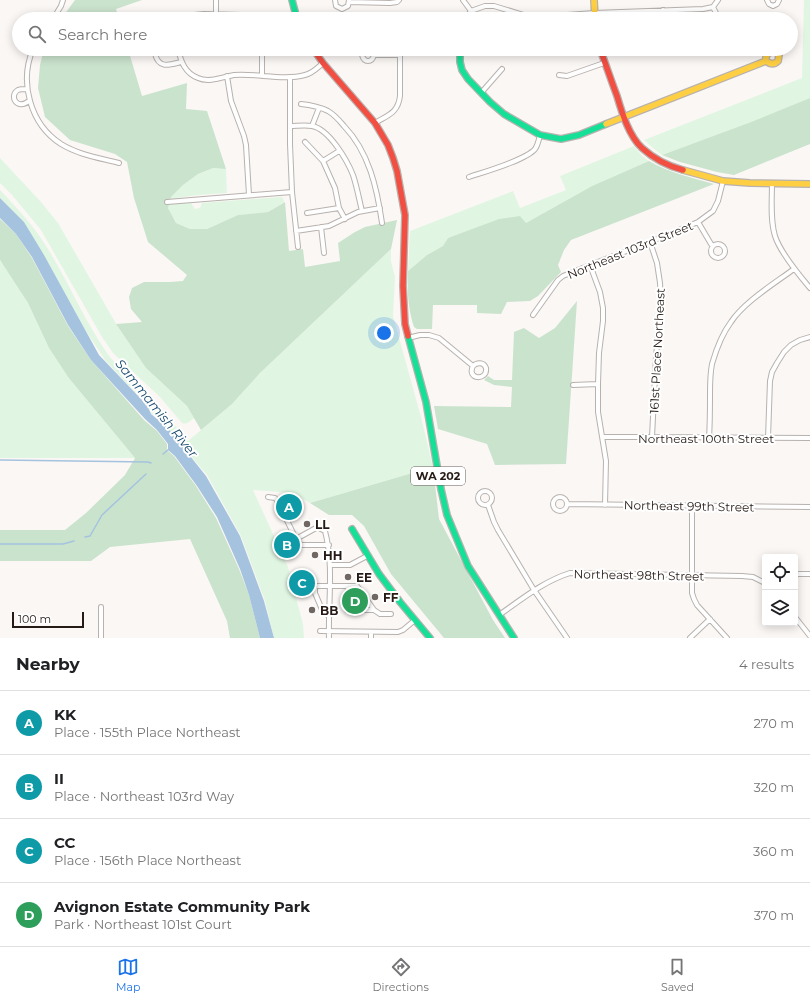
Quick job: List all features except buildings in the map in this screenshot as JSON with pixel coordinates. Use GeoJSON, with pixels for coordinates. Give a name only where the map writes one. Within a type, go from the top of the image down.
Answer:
{"type":"FeatureCollection","features":[{"type":"Feature","properties":{"kind":"street"},"geometry":{"type":"LineString","coordinates":[[57,12],[63,0]]}},
{"type":"Feature","properties":{"kind":"street"},"geometry":{"type":"LineString","coordinates":[[216,0],[216,12]]}},
{"type":"Feature","properties":{"kind":"street"},"geometry":{"type":"LineString","coordinates":[[292,0],[295,12]]}},
{"type":"Feature","properties":{"kind":"street"},"geometry":{"type":"LineString","coordinates":[[335,0],[336,6],[340,9],[346,8],[349,1],[390,3],[397,2],[399,0]]}},
{"type":"Feature","properties":{"kind":"street"},"geometry":{"type":"LineString","coordinates":[[463,0],[471,11],[485,6],[494,6],[514,12]]}},
{"type":"Feature","properties":{"kind":"street"},"geometry":{"type":"LineString","coordinates":[[594,0],[595,12]]}},
{"type":"Feature","properties":{"kind":"street"},"geometry":{"type":"LineString","coordinates":[[640,12],[703,9],[713,7],[718,0]]}},
{"type":"Feature","properties":{"kind":"street"},"geometry":{"type":"LineString","coordinates":[[767,0],[769,4],[773,6],[777,4],[779,0]]}},
{"type":"Feature","properties":{"kind":"street"},"geometry":{"type":"LineString","coordinates":[[713,7],[714,12]]}},
{"type":"Feature","properties":{"kind":"street"},"geometry":{"type":"LineString","coordinates":[[30,56],[28,89],[29,101],[37,118],[46,131],[62,144],[82,153],[119,163]]}},
{"type":"Feature","properties":{"kind":"street"},"geometry":{"type":"LineString","coordinates":[[155,56],[156,60],[162,64],[170,65],[182,62]]}},
{"type":"Feature","properties":{"kind":"street"},"geometry":{"type":"LineString","coordinates":[[180,56],[187,71],[192,76],[207,80],[240,75],[299,76],[311,73],[323,64]]}},
{"type":"Feature","properties":{"kind":"street"},"geometry":{"type":"LineString","coordinates":[[262,56],[262,76]]}},
{"type":"Feature","properties":{"kind":"street","name":"WA 202"},"geometry":{"type":"LineString","coordinates":[[317,56],[375,123],[388,145],[393,158],[405,209],[406,235],[403,299],[406,324],[408,338],[426,402],[440,489],[457,540],[468,566],[514,638]]}},
{"type":"Feature","properties":{"kind":"street"},"geometry":{"type":"LineString","coordinates":[[362,56],[363,59],[367,61],[373,59],[374,56]]}},
{"type":"Feature","properties":{"kind":"street"},"geometry":{"type":"LineString","coordinates":[[375,123],[393,112],[399,103],[400,56]]}},
{"type":"Feature","properties":{"kind":"street"},"geometry":{"type":"LineString","coordinates":[[460,56],[462,70],[468,79],[504,114],[540,135],[561,139],[580,135],[766,61]]}},
{"type":"Feature","properties":{"kind":"street"},"geometry":{"type":"LineString","coordinates":[[602,56],[624,118],[634,137],[641,147],[661,162],[676,168],[723,181],[810,184]]}},
{"type":"Feature","properties":{"kind":"street"},"geometry":{"type":"LineString","coordinates":[[559,75],[567,76],[604,63]]}},
{"type":"Feature","properties":{"kind":"street"},"geometry":{"type":"LineString","coordinates":[[481,92],[502,69]]}},
{"type":"Feature","properties":{"kind":"street"},"geometry":{"type":"LineString","coordinates":[[227,76],[231,101],[246,145],[249,195]]}},
{"type":"Feature","properties":{"kind":"street"},"geometry":{"type":"LineString","coordinates":[[290,77],[292,192],[298,247]]}},
{"type":"Feature","properties":{"kind":"street"},"geometry":{"type":"LineString","coordinates":[[28,89],[17,90],[14,94],[14,99],[16,103],[20,105],[29,101]]}},
{"type":"Feature","properties":{"kind":"street"},"geometry":{"type":"LineString","coordinates":[[301,104],[328,111],[335,116],[352,134],[370,167],[382,223]]}},
{"type":"Feature","properties":{"kind":"street"},"geometry":{"type":"LineString","coordinates":[[312,126],[319,108]]}},
{"type":"Feature","properties":{"kind":"street"},"geometry":{"type":"LineString","coordinates":[[290,126],[312,126],[325,133],[345,158],[352,174],[362,211]]}},
{"type":"Feature","properties":{"kind":"street"},"geometry":{"type":"LineString","coordinates":[[469,177],[521,159],[530,154],[535,148],[540,135]]}},
{"type":"Feature","properties":{"kind":"street"},"geometry":{"type":"LineString","coordinates":[[305,142],[323,161],[335,188],[339,208],[345,219]]}},
{"type":"Feature","properties":{"kind":"street"},"geometry":{"type":"LineString","coordinates":[[323,161],[339,151]]}},
{"type":"Feature","properties":{"kind":"street","name":"Northeast 103rd Street"},"geometry":{"type":"LineString","coordinates":[[532,315],[558,280],[563,276],[698,222],[713,211],[718,201],[723,181]]}},
{"type":"Feature","properties":{"kind":"street"},"geometry":{"type":"LineString","coordinates":[[772,183],[775,238],[794,269],[810,288]]}},
{"type":"Feature","properties":{"kind":"street"},"geometry":{"type":"LineString","coordinates":[[168,202],[292,192]]}},
{"type":"Feature","properties":{"kind":"street"},"geometry":{"type":"LineString","coordinates":[[307,213],[339,208]]}},
{"type":"Feature","properties":{"kind":"street"},"geometry":{"type":"LineString","coordinates":[[296,230],[329,226],[362,211],[380,208]]}},
{"type":"Feature","properties":{"kind":"street"},"geometry":{"type":"LineString","coordinates":[[698,222],[713,246]]}},
{"type":"Feature","properties":{"kind":"street"},"geometry":{"type":"LineString","coordinates":[[320,227],[324,253]]}},
{"type":"Feature","properties":{"kind":"street","name":"161st Place Northeast"},"geometry":{"type":"LineString","coordinates":[[650,242],[660,283],[661,299],[656,357],[652,437]]}},
{"type":"Feature","properties":{"kind":"street"},"geometry":{"type":"LineString","coordinates":[[590,265],[604,308],[599,353],[598,412],[606,461],[605,505]]}},
{"type":"Feature","properties":{"kind":"street"},"geometry":{"type":"LineString","coordinates":[[709,438],[710,381],[712,364],[723,335],[731,322],[751,301],[794,269]]}},
{"type":"Feature","properties":{"kind":"street"},"geometry":{"type":"LineString","coordinates":[[408,338],[420,335],[429,335],[439,338],[473,366]]}},
{"type":"Feature","properties":{"kind":"street"},"geometry":{"type":"LineString","coordinates":[[768,438],[770,381],[772,372],[780,358],[791,345],[810,337]]}},
{"type":"Feature","properties":{"kind":"street"},"geometry":{"type":"LineString","coordinates":[[573,385],[598,384]]}},
{"type":"Feature","properties":{"kind":"street","name":"Northeast 100th Street"},"geometry":{"type":"LineString","coordinates":[[603,437],[810,438]]}},
{"type":"Feature","properties":{"kind":"street"},"geometry":{"type":"LineString","coordinates":[[268,497],[275,498],[277,500],[301,546],[329,545]]}},
{"type":"Feature","properties":{"kind":"street","name":"Northeast 99th Street"},"geometry":{"type":"LineString","coordinates":[[568,504],[810,507]]}},
{"type":"Feature","properties":{"kind":"street"},"geometry":{"type":"LineString","coordinates":[[488,505],[498,530],[534,590],[567,638]]}},
{"type":"Feature","properties":{"kind":"street"},"geometry":{"type":"LineString","coordinates":[[692,506],[692,593],[697,605],[727,638]]}},
{"type":"Feature","properties":{"kind":"street"},"geometry":{"type":"LineString","coordinates":[[296,539],[316,528],[325,531],[329,545],[330,565],[329,638]]}},
{"type":"Feature","properties":{"kind":"street"},"geometry":{"type":"LineString","coordinates":[[352,529],[382,579],[430,638]]}},
{"type":"Feature","properties":{"kind":"street"},"geometry":{"type":"LineString","coordinates":[[330,565],[350,565],[367,556]]}},
{"type":"Feature","properties":{"kind":"street","name":"Northeast 98th Street"},"geometry":{"type":"LineString","coordinates":[[499,615],[534,590],[570,573],[742,576],[762,582]]}},
{"type":"Feature","properties":{"kind":"street"},"geometry":{"type":"LineString","coordinates":[[798,574],[810,574]]}},
{"type":"Feature","properties":{"kind":"street"},"geometry":{"type":"LineString","coordinates":[[329,616],[323,612],[315,593],[315,586],[357,586],[374,610],[380,614],[391,614]]}},
{"type":"Feature","properties":{"kind":"street"},"geometry":{"type":"LineString","coordinates":[[348,586],[347,610],[374,610]]}},
{"type":"Feature","properties":{"kind":"street"},"geometry":{"type":"LineString","coordinates":[[101,607],[102,638]]}},
{"type":"Feature","properties":{"kind":"street"},"geometry":{"type":"LineString","coordinates":[[690,638],[710,619]]}},
{"type":"Feature","properties":{"kind":"street"},"geometry":{"type":"LineString","coordinates":[[320,631],[398,632],[403,630],[414,620]]}},
{"type":"Feature","properties":{"kind":"street"},"geometry":{"type":"LineString","coordinates":[[798,621],[810,636]]}},
{"type":"Feature","properties":{"kind":"street"},"geometry":{"type":"LineString","coordinates":[[371,632],[371,638]]}},
{"type":"Feature","properties":{"kind":"green space"},"geometry":{"type":"Polygon","coordinates":[[[75,0],[142,0],[116,9],[117,12],[66,12],[75,0]]]}},
{"type":"Feature","properties":{"kind":"green space"},"geometry":{"type":"Polygon","coordinates":[[[804,0],[810,0],[810,98],[662,155],[644,140],[802,78],[804,0]]]}},
{"type":"Feature","properties":{"kind":"green space"},"geometry":{"type":"Polygon","coordinates":[[[42,56],[130,56],[142,96],[187,83],[186,109],[207,111],[226,169],[213,168],[198,174],[183,185],[171,197],[168,208],[176,223],[190,229],[207,229],[238,215],[268,212],[285,202],[289,251],[303,249],[305,267],[340,261],[338,243],[365,227],[397,220],[391,249],[260,373],[232,404],[201,430],[187,406],[146,368],[116,324],[142,322],[131,309],[129,297],[132,288],[144,282],[183,281],[187,275],[148,242],[134,198],[127,162],[115,154],[70,140],[45,117],[38,88],[42,56]]]}},
{"type":"Feature","properties":{"kind":"green space"},"geometry":{"type":"Polygon","coordinates":[[[810,98],[810,144],[734,175],[680,162],[662,155],[751,122],[810,98]]]}},
{"type":"Feature","properties":{"kind":"green space"},"geometry":{"type":"Polygon","coordinates":[[[634,146],[642,156],[649,161],[592,186],[526,223],[468,231],[448,238],[443,246],[427,255],[408,271],[410,231],[513,191],[520,208],[566,190],[560,176],[634,146]]]}},
{"type":"Feature","properties":{"kind":"green space"},"geometry":{"type":"Polygon","coordinates":[[[0,158],[41,202],[58,223],[118,327],[146,368],[187,406],[194,418],[190,421],[182,423],[160,397],[113,353],[102,337],[41,230],[0,183],[0,158]]]}},
{"type":"Feature","properties":{"kind":"green space"},"geometry":{"type":"Polygon","coordinates":[[[649,161],[672,172],[714,184],[571,240],[564,250],[558,265],[561,272],[538,296],[530,301],[507,302],[501,314],[477,313],[477,305],[433,305],[432,329],[417,329],[414,327],[408,299],[408,271],[427,255],[443,246],[448,238],[499,219],[520,216],[526,223],[592,186],[649,161]]]}},
{"type":"Feature","properties":{"kind":"green space"},"geometry":{"type":"Polygon","coordinates":[[[213,168],[226,169],[227,193],[170,199],[183,185],[198,174],[213,168]]]}},
{"type":"Feature","properties":{"kind":"green space"},"geometry":{"type":"Polygon","coordinates":[[[0,190],[38,233],[56,262],[91,328],[109,356],[157,402],[149,410],[145,403],[105,360],[86,331],[24,222],[0,198],[0,190]]]}},
{"type":"Feature","properties":{"kind":"green space"},"geometry":{"type":"Polygon","coordinates":[[[283,198],[284,202],[268,212],[238,215],[207,229],[190,229],[176,223],[168,208],[168,204],[191,203],[195,209],[200,208],[202,203],[283,198]]]}},
{"type":"Feature","properties":{"kind":"green space"},"geometry":{"type":"Polygon","coordinates":[[[0,219],[16,234],[32,258],[68,326],[91,360],[144,420],[157,431],[167,444],[167,450],[174,456],[196,486],[216,518],[249,595],[260,638],[230,638],[227,621],[190,539],[110,547],[91,561],[0,561],[0,530],[65,530],[86,513],[125,475],[135,458],[68,377],[49,348],[28,303],[0,260],[0,219]]]}},
{"type":"Feature","properties":{"kind":"green space"},"geometry":{"type":"Polygon","coordinates":[[[391,249],[391,261],[395,277],[393,316],[421,417],[433,467],[310,503],[293,493],[253,490],[288,567],[303,624],[304,638],[274,638],[265,601],[241,536],[207,475],[168,429],[150,412],[158,406],[188,441],[232,404],[260,373],[391,249]]]}},
{"type":"Feature","properties":{"kind":"green space"},"geometry":{"type":"Polygon","coordinates":[[[0,260],[28,303],[49,348],[68,377],[135,458],[0,458],[0,260]]]}},
{"type":"Feature","properties":{"kind":"green space"},"geometry":{"type":"Polygon","coordinates":[[[577,301],[566,464],[495,465],[487,444],[438,429],[434,406],[511,407],[512,387],[494,385],[484,380],[488,376],[494,380],[512,380],[514,332],[524,328],[539,338],[555,328],[577,301]]]}},
{"type":"Feature","properties":{"kind":"green space"},"geometry":{"type":"Polygon","coordinates":[[[433,467],[439,519],[493,620],[505,638],[444,638],[391,574],[364,526],[352,515],[329,515],[310,503],[433,467]]]}},
{"type":"Feature","properties":{"kind":"green space"},"geometry":{"type":"Polygon","coordinates":[[[351,589],[357,589],[355,593],[364,605],[367,604],[366,608],[349,607],[349,593],[351,589]]]}},
{"type":"Feature","properties":{"kind":"water"},"geometry":{"type":"Polygon","coordinates":[[[0,198],[24,222],[44,255],[99,355],[147,405],[151,414],[167,427],[206,476],[240,536],[264,601],[274,638],[260,638],[249,595],[240,569],[217,517],[197,486],[175,456],[168,450],[168,444],[157,430],[91,360],[68,325],[32,257],[16,234],[0,218],[0,198]]]}},
{"type":"Feature","properties":{"kind":"waterway"},"geometry":{"type":"LineString","coordinates":[[163,454],[169,449]]}},
{"type":"Feature","properties":{"kind":"waterway"},"geometry":{"type":"LineString","coordinates":[[0,460],[151,463]]}},
{"type":"Feature","properties":{"kind":"waterway"},"geometry":{"type":"LineString","coordinates":[[85,537],[90,536],[102,515],[146,474]]}},
{"type":"Feature","properties":{"kind":"waterway"},"geometry":{"type":"LineString","coordinates":[[0,544],[63,544],[74,541]]}},
{"type":"Feature","properties":{"kind":"traffic: fast"},"geometry":{"type":"LineString","coordinates":[[292,0],[295,12]]}},
{"type":"Feature","properties":{"kind":"traffic: fast"},"geometry":{"type":"LineString","coordinates":[[460,56],[462,70],[468,79],[490,102],[504,114],[540,135],[561,139],[579,135],[606,124]]}},
{"type":"Feature","properties":{"kind":"traffic: fast"},"geometry":{"type":"LineString","coordinates":[[408,336],[426,402],[447,515],[468,566],[514,638]]}},
{"type":"Feature","properties":{"kind":"traffic: fast"},"geometry":{"type":"LineString","coordinates":[[352,529],[379,574],[430,638]]}},
{"type":"Feature","properties":{"kind":"traffic: slow"},"geometry":{"type":"LineString","coordinates":[[594,0],[595,12]]}},
{"type":"Feature","properties":{"kind":"traffic: slow"},"geometry":{"type":"LineString","coordinates":[[766,56],[766,61]]}},
{"type":"Feature","properties":{"kind":"traffic: slow"},"geometry":{"type":"LineString","coordinates":[[766,61],[774,64],[778,61],[779,56]]}},
{"type":"Feature","properties":{"kind":"traffic: slow"},"geometry":{"type":"LineString","coordinates":[[606,124],[766,61]]}},
{"type":"Feature","properties":{"kind":"traffic: slow"},"geometry":{"type":"LineString","coordinates":[[683,170],[723,181],[810,184]]}},
{"type":"Feature","properties":{"kind":"traffic: jam"},"geometry":{"type":"LineString","coordinates":[[318,56],[375,123],[388,145],[393,158],[397,171],[405,215],[403,286],[405,324],[408,336]]}},
{"type":"Feature","properties":{"kind":"traffic: jam"},"geometry":{"type":"LineString","coordinates":[[603,56],[624,117],[637,143],[656,159],[683,170]]}},
{"type":"Feature","properties":{"kind":"place","name":"KK"},"geometry":{"type":"Point","coordinates":[289,507]}},
{"type":"Feature","properties":{"kind":"place","name":"LL"},"geometry":{"type":"Point","coordinates":[307,524]}},
{"type":"Feature","properties":{"kind":"place","name":"II"},"geometry":{"type":"Point","coordinates":[287,545]}},
{"type":"Feature","properties":{"kind":"place","name":"HH"},"geometry":{"type":"Point","coordinates":[315,555]}},
{"type":"Feature","properties":{"kind":"place","name":"EE"},"geometry":{"type":"Point","coordinates":[348,577]}},
{"type":"Feature","properties":{"kind":"place","name":"CC"},"geometry":{"type":"Point","coordinates":[302,583]}},
{"type":"Feature","properties":{"kind":"place","name":"FF"},"geometry":{"type":"Point","coordinates":[375,597]}},
{"type":"Feature","properties":{"kind":"place","name":"Avignon Estate Community Park"},"geometry":{"type":"Point","coordinates":[355,601]}},
{"type":"Feature","properties":{"kind":"place","name":"BB"},"geometry":{"type":"Point","coordinates":[312,610]}},
{"type":"Feature","properties":{"kind":"water label","name":"Sammamish River"},"geometry":{"type":"Point","coordinates":[157,408]}}]}
